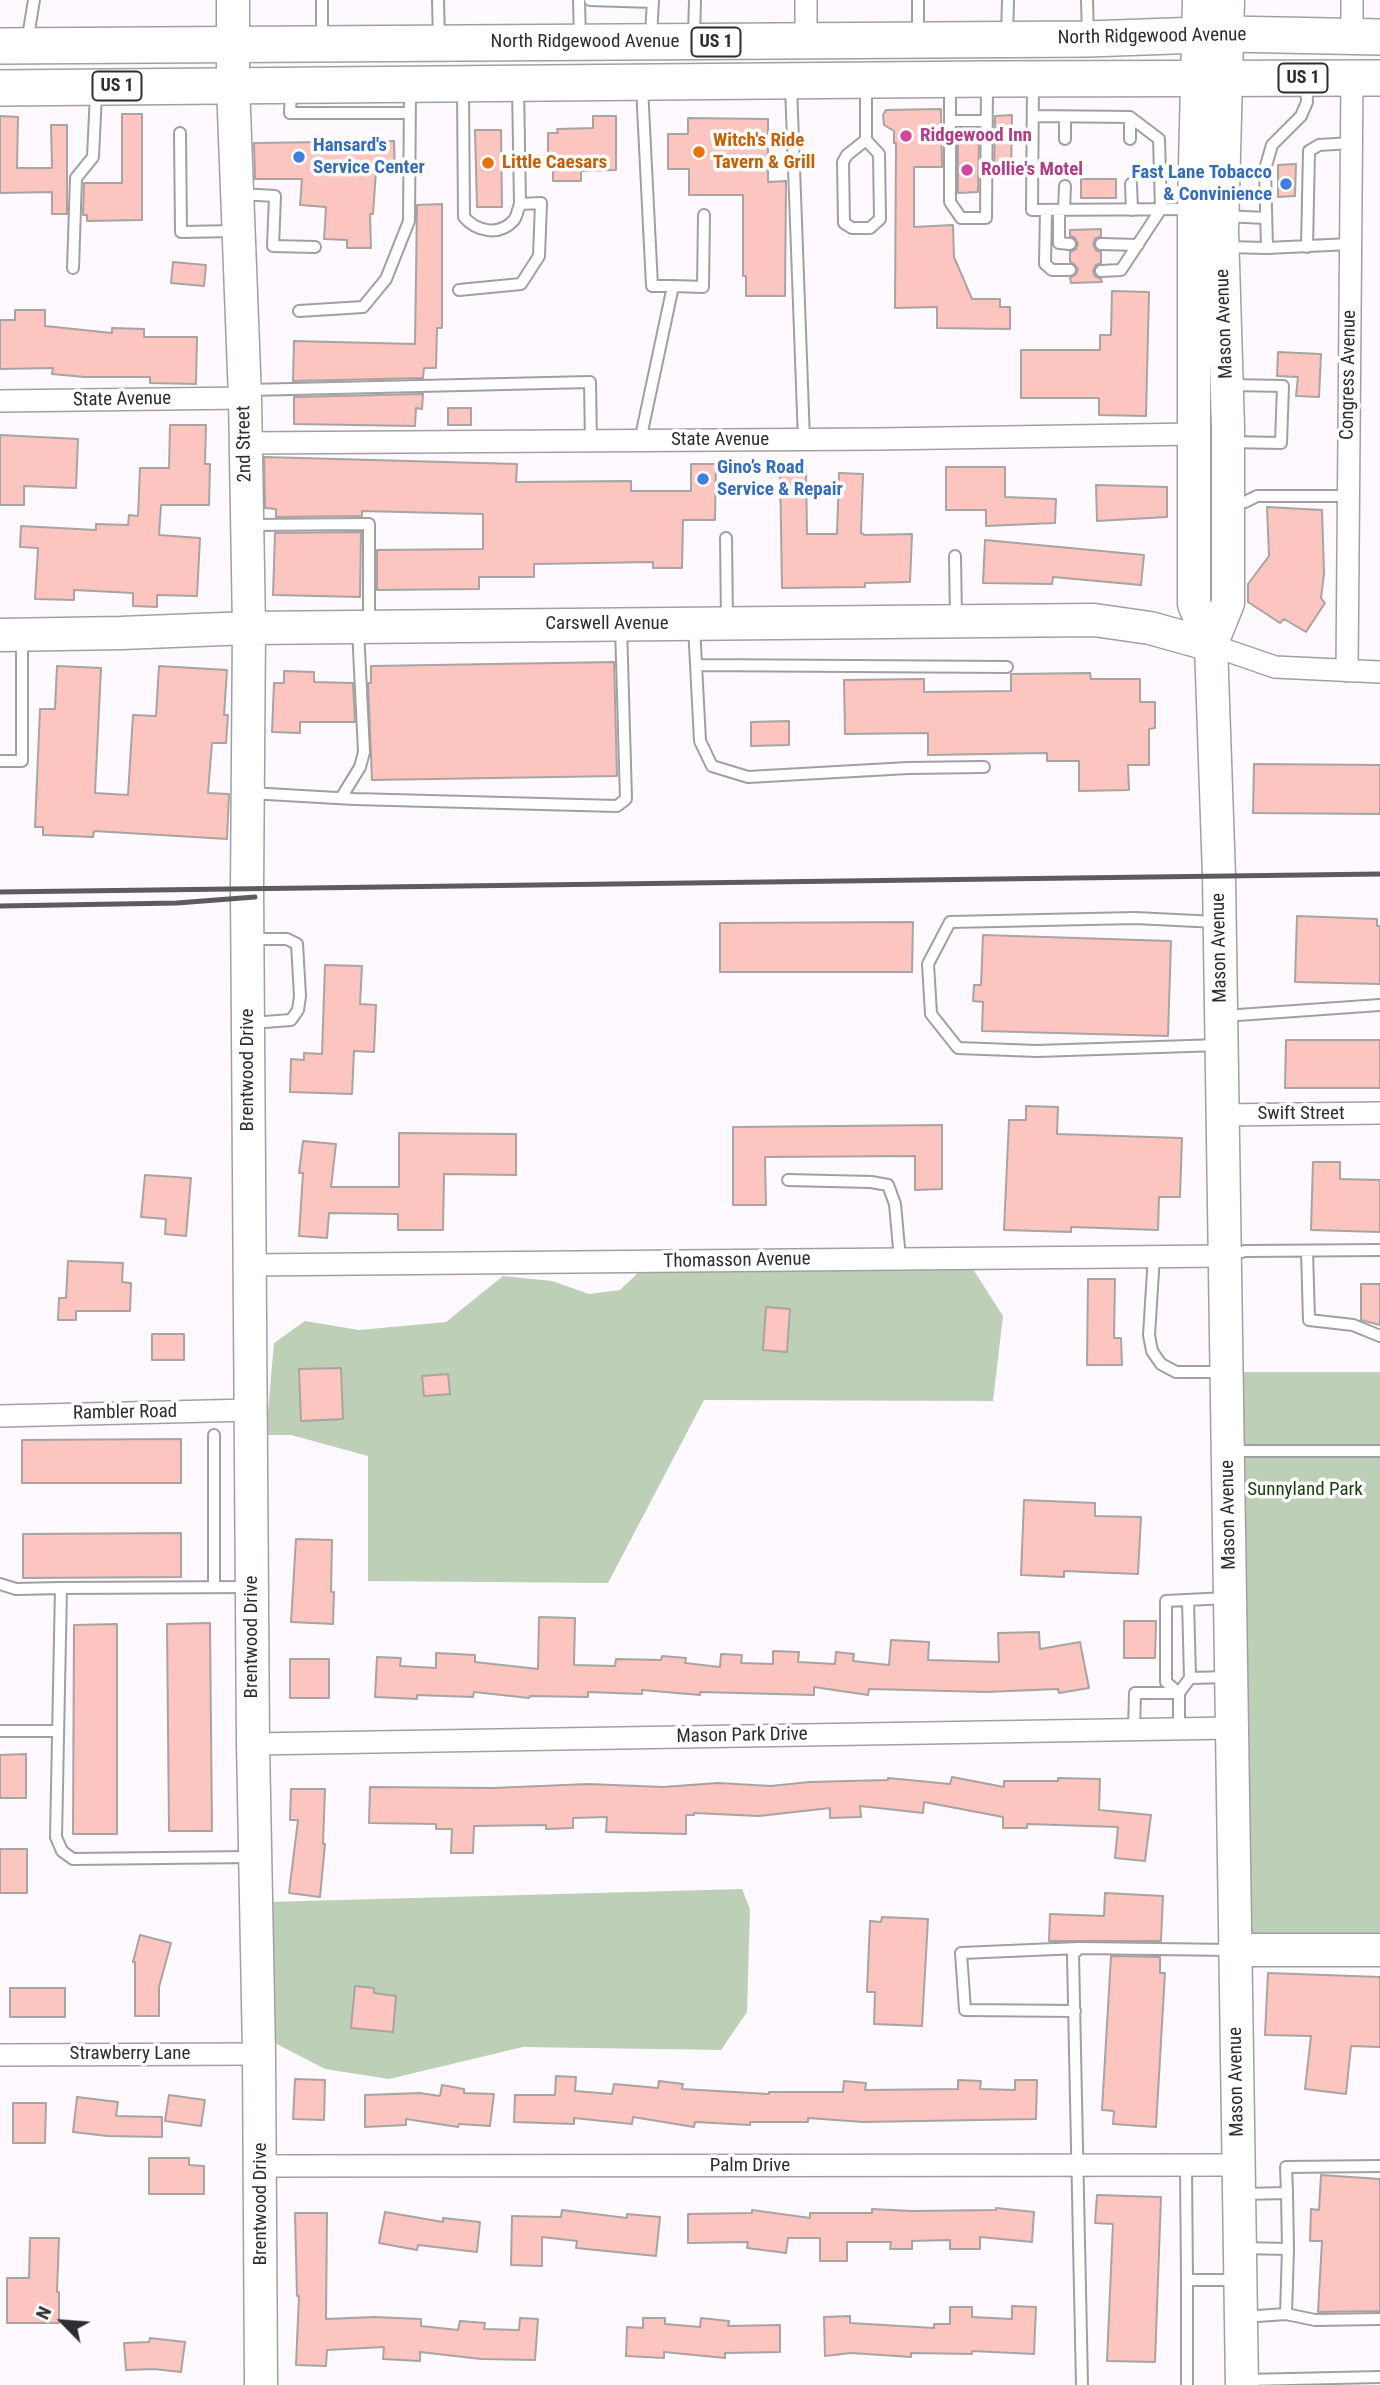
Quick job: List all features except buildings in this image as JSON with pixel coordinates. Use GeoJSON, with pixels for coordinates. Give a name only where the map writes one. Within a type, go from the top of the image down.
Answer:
{"type":"FeatureCollection","features":[{"type":"Feature","properties":{"kind":"main road","name":"North Ridgewood Avenue"},"geometry":{"type":"LineString","coordinates":[[13,46],[1088,39],[1218,23],[1366,37]]}},
{"type":"Feature","properties":{"kind":"main road","name":"North Ridgewood Avenue"},"geometry":{"type":"LineString","coordinates":[[0,88],[291,84],[410,99],[463,83],[1366,78]]}},
{"type":"Feature","properties":{"kind":"street","name":"2nd Street"},"geometry":{"type":"LineString","coordinates":[[233,0],[233,85],[249,628],[247,889]]}},
{"type":"Feature","properties":{"kind":"street"},"geometry":{"type":"LineString","coordinates":[[806,0],[806,41]]}},
{"type":"Feature","properties":{"kind":"street","name":"Mason Avenue"},"geometry":{"type":"LineString","coordinates":[[1199,0],[1218,23],[1211,78],[1208,212],[1195,434],[1194,604],[1211,645],[1219,922],[1242,2383]]}},
{"type":"Feature","properties":{"kind":"street"},"geometry":{"type":"LineString","coordinates":[[1352,0],[1366,37]]}},
{"type":"Feature","properties":{"kind":"street","name":"Congress Avenue"},"geometry":{"type":"LineString","coordinates":[[1347,671],[1351,142],[1366,78]]}},
{"type":"Feature","properties":{"kind":"street","name":"Mason Avenue"},"geometry":{"type":"LineString","coordinates":[[1208,212],[1222,247],[1228,442],[1228,603],[1211,645]]}},
{"type":"Feature","properties":{"kind":"street","name":"State Avenue"},"geometry":{"type":"LineString","coordinates":[[0,401],[244,394]]}},
{"type":"Feature","properties":{"kind":"street","name":"State Avenue"},"geometry":{"type":"LineString","coordinates":[[245,443],[804,440],[1195,434]]}},
{"type":"Feature","properties":{"kind":"street","name":"Carswell Avenue"},"geometry":{"type":"LineString","coordinates":[[11,635],[364,626],[1094,620],[1150,628],[1211,645]]}},
{"type":"Feature","properties":{"kind":"street"},"geometry":{"type":"LineString","coordinates":[[1211,645],[1275,667],[1380,672]]}},
{"type":"Feature","properties":{"kind":"street","name":"Brentwood Drive"},"geometry":{"type":"LineString","coordinates":[[247,889],[261,2385]]}},
{"type":"Feature","properties":{"kind":"street","name":"Swift Street"},"geometry":{"type":"LineString","coordinates":[[1223,1115],[1380,1113]]}},
{"type":"Feature","properties":{"kind":"street","name":"Thomasson Avenue"},"geometry":{"type":"LineString","coordinates":[[250,1265],[1225,1256]]}},
{"type":"Feature","properties":{"kind":"street","name":"Rambler Road"},"geometry":{"type":"LineString","coordinates":[[0,1416],[251,1410]]}},
{"type":"Feature","properties":{"kind":"street","name":"Mason Park Drive"},"geometry":{"type":"LineString","coordinates":[[253,1744],[1232,1728]]}},
{"type":"Feature","properties":{"kind":"street"},"geometry":{"type":"LineString","coordinates":[[1235,1950],[1380,1950]]}},
{"type":"Feature","properties":{"kind":"street","name":"Strawberry Lane"},"geometry":{"type":"LineString","coordinates":[[0,2055],[260,2054]]}},
{"type":"Feature","properties":{"kind":"street","name":"Palm Drive"},"geometry":{"type":"LineString","coordinates":[[261,2166],[1186,2165],[1239,2180]]}},
{"type":"Feature","properties":{"kind":"lane"},"geometry":{"type":"LineString","coordinates":[[13,46],[34,0]]}},
{"type":"Feature","properties":{"kind":"lane"},"geometry":{"type":"LineString","coordinates":[[322,0],[322,44]]}},
{"type":"Feature","properties":{"kind":"lane"},"geometry":{"type":"LineString","coordinates":[[438,0],[439,43]]}},
{"type":"Feature","properties":{"kind":"lane"},"geometry":{"type":"LineString","coordinates":[[579,0],[580,42]]}},
{"type":"Feature","properties":{"kind":"lane"},"geometry":{"type":"LineString","coordinates":[[590,0],[653,1],[650,42]]}},
{"type":"Feature","properties":{"kind":"lane"},"geometry":{"type":"LineString","coordinates":[[693,42],[695,0]]}},
{"type":"Feature","properties":{"kind":"lane"},"geometry":{"type":"LineString","coordinates":[[918,0],[918,40]]}},
{"type":"Feature","properties":{"kind":"lane"},"geometry":{"type":"LineString","coordinates":[[1007,40],[1009,0]]}},
{"type":"Feature","properties":{"kind":"lane"},"geometry":{"type":"LineString","coordinates":[[1087,0],[1088,39]]}},
{"type":"Feature","properties":{"kind":"lane"},"geometry":{"type":"LineString","coordinates":[[1267,248],[1265,169],[1272,145],[1301,116],[1307,103],[1306,78]]}},
{"type":"Feature","properties":{"kind":"lane"},"geometry":{"type":"LineString","coordinates":[[950,79],[950,202],[961,218],[986,218],[987,79]]}},
{"type":"Feature","properties":{"kind":"lane"},"geometry":{"type":"LineString","coordinates":[[1033,79],[1032,211],[1161,209],[1266,218]]}},
{"type":"Feature","properties":{"kind":"lane"},"geometry":{"type":"LineString","coordinates":[[866,80],[866,140],[879,154],[880,219],[870,228],[852,228],[844,223],[843,162],[847,155],[866,140]]}},
{"type":"Feature","properties":{"kind":"lane"},"geometry":{"type":"LineString","coordinates":[[791,81],[804,440]]}},
{"type":"Feature","properties":{"kind":"lane"},"geometry":{"type":"LineString","coordinates":[[642,82],[652,286],[704,287],[704,215]]}},
{"type":"Feature","properties":{"kind":"lane"},"geometry":{"type":"LineString","coordinates":[[463,83],[464,217],[472,226],[487,231],[500,229],[514,220],[520,204],[518,83]]}},
{"type":"Feature","properties":{"kind":"lane"},"geometry":{"type":"LineString","coordinates":[[73,268],[76,178],[93,157],[96,87]]}},
{"type":"Feature","properties":{"kind":"lane"},"geometry":{"type":"LineString","coordinates":[[299,311],[363,307],[386,279],[408,222],[410,99]]}},
{"type":"Feature","properties":{"kind":"lane"},"geometry":{"type":"LineString","coordinates":[[1033,116],[1130,117],[1159,139],[1161,209],[1121,270],[1101,271]]}},
{"type":"Feature","properties":{"kind":"lane"},"geometry":{"type":"LineString","coordinates":[[1065,117],[1065,139]]}},
{"type":"Feature","properties":{"kind":"lane"},"geometry":{"type":"LineString","coordinates":[[1130,117],[1130,139]]}},
{"type":"Feature","properties":{"kind":"lane"},"geometry":{"type":"LineString","coordinates":[[950,121],[987,121]]}},
{"type":"Feature","properties":{"kind":"lane"},"geometry":{"type":"LineString","coordinates":[[180,134],[181,232],[238,231]]}},
{"type":"Feature","properties":{"kind":"lane"},"geometry":{"type":"LineString","coordinates":[[1307,247],[1309,152],[1319,145],[1351,142]]}},
{"type":"Feature","properties":{"kind":"lane"},"geometry":{"type":"LineString","coordinates":[[1131,184],[1132,210]]}},
{"type":"Feature","properties":{"kind":"lane"},"geometry":{"type":"LineString","coordinates":[[1065,186],[1059,243],[1070,244]]}},
{"type":"Feature","properties":{"kind":"lane"},"geometry":{"type":"LineString","coordinates":[[237,194],[275,195],[273,246],[315,247]]}},
{"type":"Feature","properties":{"kind":"lane"},"geometry":{"type":"LineString","coordinates":[[458,290],[521,284],[539,256],[541,203],[520,204]]}},
{"type":"Feature","properties":{"kind":"lane"},"geometry":{"type":"LineString","coordinates":[[1046,210],[1045,264],[1052,270],[1070,270]]}},
{"type":"Feature","properties":{"kind":"lane"},"geometry":{"type":"LineString","coordinates":[[1101,244],[1138,245]]}},
{"type":"Feature","properties":{"kind":"lane"},"geometry":{"type":"LineString","coordinates":[[1222,247],[1350,244]]}},
{"type":"Feature","properties":{"kind":"lane"},"geometry":{"type":"LineString","coordinates":[[640,441],[673,286]]}},
{"type":"Feature","properties":{"kind":"lane"},"geometry":{"type":"LineString","coordinates":[[244,394],[590,382],[591,441]]}},
{"type":"Feature","properties":{"kind":"lane"},"geometry":{"type":"LineString","coordinates":[[1227,385],[1283,386],[1282,443],[1228,442]]}},
{"type":"Feature","properties":{"kind":"lane"},"geometry":{"type":"LineString","coordinates":[[1228,502],[1245,502],[1257,496],[1348,496]]}},
{"type":"Feature","properties":{"kind":"lane"},"geometry":{"type":"LineString","coordinates":[[247,525],[369,524],[364,626],[364,752],[360,767],[341,799]]}},
{"type":"Feature","properties":{"kind":"lane"},"geometry":{"type":"LineString","coordinates":[[726,538],[727,623]]}},
{"type":"Feature","properties":{"kind":"lane"},"geometry":{"type":"LineString","coordinates":[[955,556],[956,621]]}},
{"type":"Feature","properties":{"kind":"lane"},"geometry":{"type":"LineString","coordinates":[[247,792],[341,799],[617,806],[626,799],[621,623]]}},
{"type":"Feature","properties":{"kind":"lane"},"geometry":{"type":"LineString","coordinates":[[694,624],[700,741],[712,766],[748,777],[908,768],[984,767]]}},
{"type":"Feature","properties":{"kind":"lane"},"geometry":{"type":"LineString","coordinates":[[0,761],[22,761],[11,635]]}},
{"type":"Feature","properties":{"kind":"lane"},"geometry":{"type":"LineString","coordinates":[[696,665],[1007,667]]}},
{"type":"Feature","properties":{"kind":"lane"},"geometry":{"type":"LineString","coordinates":[[1219,922],[1135,918],[950,922],[928,964],[931,1014],[958,1048],[1037,1051],[1221,1030],[1380,1005]]}},
{"type":"Feature","properties":{"kind":"lane"},"geometry":{"type":"LineString","coordinates":[[247,939],[287,939],[297,944],[299,986],[298,1010],[291,1020],[248,1024]]}},
{"type":"Feature","properties":{"kind":"lane"},"geometry":{"type":"LineString","coordinates":[[788,1180],[871,1182],[888,1185],[895,1204],[900,1259]]}},
{"type":"Feature","properties":{"kind":"lane"},"geometry":{"type":"LineString","coordinates":[[1225,1256],[1245,1251],[1380,1250]]}},
{"type":"Feature","properties":{"kind":"lane"},"geometry":{"type":"LineString","coordinates":[[1307,1251],[1309,1320],[1353,1325],[1380,1336]]}},
{"type":"Feature","properties":{"kind":"lane"},"geometry":{"type":"LineString","coordinates":[[1154,1256],[1149,1335],[1152,1351],[1161,1364],[1176,1372],[1227,1373]]}},
{"type":"Feature","properties":{"kind":"lane"},"geometry":{"type":"LineString","coordinates":[[214,1435],[214,1586]]}},
{"type":"Feature","properties":{"kind":"lane"},"geometry":{"type":"LineString","coordinates":[[1228,1451],[1380,1451]]}},
{"type":"Feature","properties":{"kind":"lane"},"geometry":{"type":"LineString","coordinates":[[0,1584],[16,1589],[252,1587]]}},
{"type":"Feature","properties":{"kind":"lane"},"geometry":{"type":"LineString","coordinates":[[61,1588],[56,1837],[62,1851],[73,1859],[255,1857]]}},
{"type":"Feature","properties":{"kind":"lane"},"geometry":{"type":"LineString","coordinates":[[1179,1693],[1166,1682],[1166,1601],[1230,1598]]}},
{"type":"Feature","properties":{"kind":"lane"},"geometry":{"type":"LineString","coordinates":[[1179,1729],[1179,1693],[1190,1678],[1188,1600]]}},
{"type":"Feature","properties":{"kind":"lane"},"geometry":{"type":"LineString","coordinates":[[1190,1678],[1231,1677]]}},
{"type":"Feature","properties":{"kind":"lane"},"geometry":{"type":"LineString","coordinates":[[1134,1730],[1135,1693],[1179,1693]]}},
{"type":"Feature","properties":{"kind":"lane"},"geometry":{"type":"LineString","coordinates":[[0,1731],[57,1731]]}},
{"type":"Feature","properties":{"kind":"lane"},"geometry":{"type":"LineString","coordinates":[[1075,2011],[965,2010],[961,1953],[1079,1948],[1235,1950]]}},
{"type":"Feature","properties":{"kind":"lane"},"geometry":{"type":"LineString","coordinates":[[1079,1948],[1073,1955],[1082,2385]]}},
{"type":"Feature","properties":{"kind":"lane"},"geometry":{"type":"LineString","coordinates":[[1186,2165],[1187,2385]]}},
{"type":"Feature","properties":{"kind":"lane"},"geometry":{"type":"LineString","coordinates":[[1286,2314],[1286,2167],[1380,2165]]}},
{"type":"Feature","properties":{"kind":"lane"},"geometry":{"type":"LineString","coordinates":[[1239,2180],[1287,2193]]}},
{"type":"Feature","properties":{"kind":"lane"},"geometry":{"type":"LineString","coordinates":[[1240,2248],[1288,2249]]}},
{"type":"Feature","properties":{"kind":"lane"},"geometry":{"type":"LineString","coordinates":[[1187,2280],[1241,2280]]}},
{"type":"Feature","properties":{"kind":"lane"},"geometry":{"type":"LineString","coordinates":[[1241,2317],[1286,2314],[1315,2320],[1380,2319]]}},
{"type":"Feature","properties":{"kind":"lane"},"geometry":{"type":"LineString","coordinates":[[1242,2383],[1380,2377]]}},
{"type":"Feature","properties":{"kind":"green space"},"geometry":{"type":"Polygon","coordinates":[[[973,1269],[1003,1316],[993,1401],[704,1400],[608,1583],[368,1581],[368,1456],[291,1435],[266,1435],[274,1343],[305,1321],[359,1330],[446,1322],[503,1276],[552,1281],[589,1294],[620,1290],[639,1272],[973,1269]]]}},
{"type":"Feature","properties":{"kind":"green space","name":"Sunnyland Park"},"geometry":{"type":"Polygon","coordinates":[[[1227,1372],[1380,1372],[1380,1951],[1235,1950],[1227,1372]]]}},
{"type":"Feature","properties":{"kind":"green space"},"geometry":{"type":"Polygon","coordinates":[[[742,1889],[750,1909],[747,2012],[721,2050],[523,2047],[389,2079],[325,2069],[271,2041],[268,1902],[742,1889]]]}},
{"type":"Feature","properties":{"kind":"railway"},"geometry":{"type":"LineString","coordinates":[[0,892],[1380,874]]}},
{"type":"Feature","properties":{"kind":"railway"},"geometry":{"type":"LineString","coordinates":[[0,906],[177,903],[255,897]]}},
{"type":"Feature","properties":{"kind":"place","name":"Ridgewood Inn"},"geometry":{"type":"Point","coordinates":[906,136]}},
{"type":"Feature","properties":{"kind":"place","name":"Witch's Ride Tavern & Grill"},"geometry":{"type":"Point","coordinates":[699,152]}},
{"type":"Feature","properties":{"kind":"place","name":"Hansard's Service Center"},"geometry":{"type":"Point","coordinates":[299,157]}},
{"type":"Feature","properties":{"kind":"place","name":"Little Caesars"},"geometry":{"type":"Point","coordinates":[488,163]}},
{"type":"Feature","properties":{"kind":"place","name":"Rollie's Motel"},"geometry":{"type":"Point","coordinates":[967,170]}},
{"type":"Feature","properties":{"kind":"place","name":"Fast Lane Tobacco & Convinience"},"geometry":{"type":"Point","coordinates":[1286,184]}},
{"type":"Feature","properties":{"kind":"place","name":"Gino’s Road Service & Repair"},"geometry":{"type":"Point","coordinates":[703,479]}}]}
